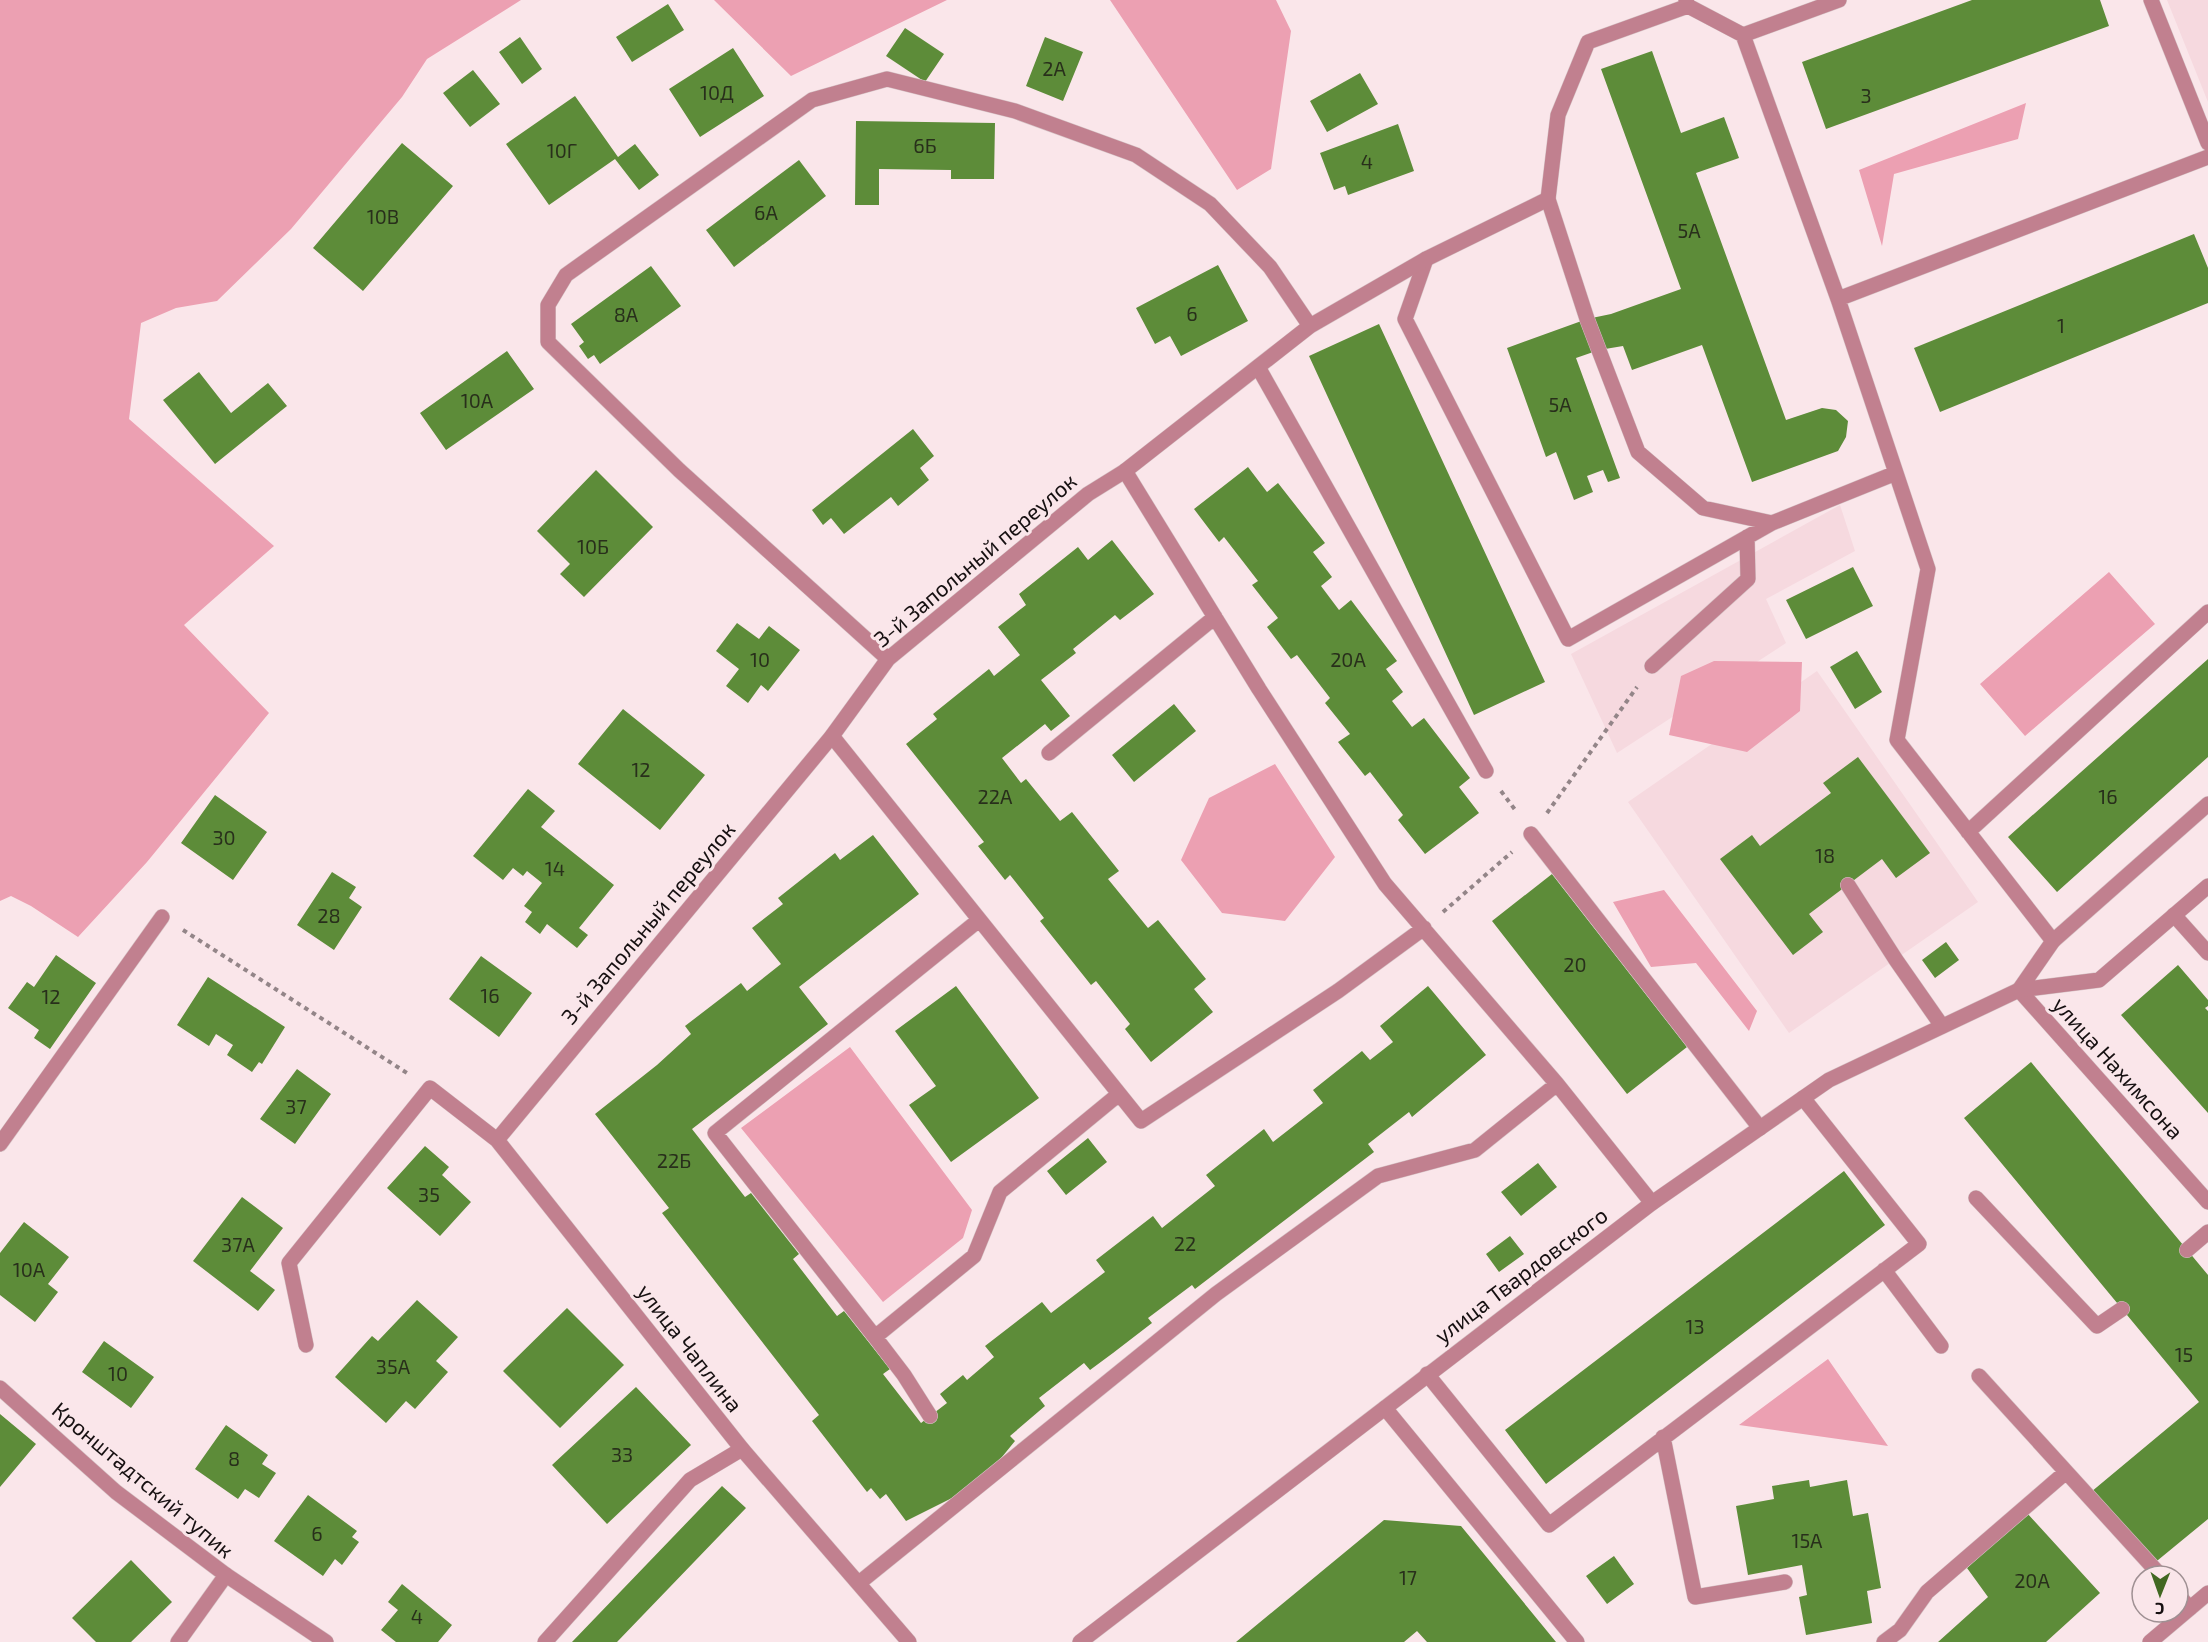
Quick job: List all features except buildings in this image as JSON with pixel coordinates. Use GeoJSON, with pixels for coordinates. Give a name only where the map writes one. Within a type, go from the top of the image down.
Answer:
{"type":"FeatureCollection","features":[{"type":"Feature","properties":{"kind":"street"},"geometry":{"type":"LineString","coordinates":[[1743,35],[1839,0]]}},
{"type":"Feature","properties":{"kind":"street"},"geometry":{"type":"LineString","coordinates":[[2151,0],[2208,143]]}},
{"type":"Feature","properties":{"kind":"street"},"geometry":{"type":"LineString","coordinates":[[1772,523],[1703,508],[1638,452],[1587,318],[1548,199],[1558,115],[1588,42],[1687,3],[1743,35],[1838,299],[1928,568],[1897,740],[2053,941]]}},
{"type":"Feature","properties":{"kind":"street"},"geometry":{"type":"LineString","coordinates":[[888,659],[679,470],[548,342],[548,305],[566,275],[812,100],[887,79],[1014,111],[1136,155],[1210,204],[1270,267],[1310,326]]}},
{"type":"Feature","properties":{"kind":"street"},"geometry":{"type":"LineString","coordinates":[[1838,299],[2208,157]]}},
{"type":"Feature","properties":{"kind":"street","name":"3-й Запольный переулок"},"geometry":{"type":"LineString","coordinates":[[497,1140],[832,736],[888,659],[1088,494],[1125,471],[1310,326],[1426,259],[1548,199]]}},
{"type":"Feature","properties":{"kind":"street"},"geometry":{"type":"LineString","coordinates":[[1426,259],[1405,319],[1568,639],[1772,523],[1896,473]]}},
{"type":"Feature","properties":{"kind":"street"},"geometry":{"type":"LineString","coordinates":[[1258,367],[1486,771]]}},
{"type":"Feature","properties":{"kind":"street"},"geometry":{"type":"LineString","coordinates":[[1125,471],[1385,884],[1557,1084],[1652,1203]]}},
{"type":"Feature","properties":{"kind":"street"},"geometry":{"type":"LineString","coordinates":[[1652,666],[1748,579],[1747,537]]}},
{"type":"Feature","properties":{"kind":"street"},"geometry":{"type":"LineString","coordinates":[[1968,832],[2208,612]]}},
{"type":"Feature","properties":{"kind":"street"},"geometry":{"type":"LineString","coordinates":[[1049,753],[1215,617]]}},
{"type":"Feature","properties":{"kind":"street"},"geometry":{"type":"LineString","coordinates":[[832,736],[1140,1122],[1338,991],[1424,928]]}},
{"type":"Feature","properties":{"kind":"street"},"geometry":{"type":"LineString","coordinates":[[2019,990],[2053,941],[2208,804]]}},
{"type":"Feature","properties":{"kind":"street"},"geometry":{"type":"LineString","coordinates":[[1531,834],[1760,1128]]}},
{"type":"Feature","properties":{"kind":"street"},"geometry":{"type":"LineString","coordinates":[[1848,885],[1942,1026]]}},
{"type":"Feature","properties":{"kind":"street","name":"улица Твардовского"},"geometry":{"type":"LineString","coordinates":[[1080,1642],[1652,1203],[1829,1080],[2019,990],[2099,980],[2208,885]]}},
{"type":"Feature","properties":{"kind":"street"},"geometry":{"type":"LineString","coordinates":[[2174,915],[2208,953]]}},
{"type":"Feature","properties":{"kind":"street"},"geometry":{"type":"LineString","coordinates":[[0,1144],[162,917]]}},
{"type":"Feature","properties":{"kind":"street"},"geometry":{"type":"LineString","coordinates":[[930,1416],[876,1337],[714,1133],[979,920]]}},
{"type":"Feature","properties":{"kind":"street","name":"улица Нахимсона"},"geometry":{"type":"LineString","coordinates":[[2019,990],[2208,1203]]}},
{"type":"Feature","properties":{"kind":"street"},"geometry":{"type":"LineString","coordinates":[[859,1582],[1216,1294],[1378,1176],[1475,1150],[1557,1084]]}},
{"type":"Feature","properties":{"kind":"street"},"geometry":{"type":"LineString","coordinates":[[306,1345],[289,1263],[430,1088]]}},
{"type":"Feature","properties":{"kind":"street","name":"улица Чаплина"},"geometry":{"type":"LineString","coordinates":[[430,1088],[497,1140],[742,1449],[909,1642]]}},
{"type":"Feature","properties":{"kind":"street"},"geometry":{"type":"LineString","coordinates":[[876,1337],[974,1256],[1000,1192],[1119,1094]]}},
{"type":"Feature","properties":{"kind":"street"},"geometry":{"type":"LineString","coordinates":[[1427,1374],[1549,1525],[1919,1244],[1803,1098]]}},
{"type":"Feature","properties":{"kind":"street"},"geometry":{"type":"LineString","coordinates":[[1976,1198],[2097,1326],[2122,1308]]}},
{"type":"Feature","properties":{"kind":"street"},"geometry":{"type":"LineString","coordinates":[[2187,1250],[2208,1232]]}},
{"type":"Feature","properties":{"kind":"street"},"geometry":{"type":"LineString","coordinates":[[1884,1270],[1941,1346]]}},
{"type":"Feature","properties":{"kind":"street"},"geometry":{"type":"LineString","coordinates":[[1978,1376],[2149,1564]]}},
{"type":"Feature","properties":{"kind":"street","name":"Кронштадтский тупик"},"geometry":{"type":"LineString","coordinates":[[0,1388],[116,1492],[226,1575],[178,1642]]}},
{"type":"Feature","properties":{"kind":"street"},"geometry":{"type":"LineString","coordinates":[[1385,1408],[1577,1642]]}},
{"type":"Feature","properties":{"kind":"street"},"geometry":{"type":"LineString","coordinates":[[1663,1437],[1695,1597],[1785,1582]]}},
{"type":"Feature","properties":{"kind":"street"},"geometry":{"type":"LineString","coordinates":[[545,1642],[690,1480],[742,1449]]}},
{"type":"Feature","properties":{"kind":"street"},"geometry":{"type":"LineString","coordinates":[[1884,1642],[1900,1630],[1927,1592],[2066,1472]]}},
{"type":"Feature","properties":{"kind":"street"},"geometry":{"type":"LineString","coordinates":[[226,1575],[326,1642]]}},
{"type":"Feature","properties":{"kind":"street"},"geometry":{"type":"LineString","coordinates":[[2190,1608],[2208,1593]]}},
{"type":"Feature","properties":{"kind":"street"},"geometry":{"type":"LineString","coordinates":[[2150,1642],[2171,1624]]}},
{"type":"Feature","properties":{"kind":"path"},"geometry":{"type":"LineString","coordinates":[[1424,928],[1472,889],[1531,834],[1652,666]]}},
{"type":"Feature","properties":{"kind":"path"},"geometry":{"type":"LineString","coordinates":[[1486,771],[1531,834]]}},
{"type":"Feature","properties":{"kind":"path"},"geometry":{"type":"LineString","coordinates":[[162,917],[430,1088]]}},
{"type":"Feature","properties":{"kind":"shaded area"},"geometry":{"type":"Polygon","coordinates":[[[0,0],[521,0],[427,59],[402,97],[291,229],[217,301],[176,308],[141,323],[129,419],[274,546],[184,625],[269,713],[147,862],[78,937],[31,906],[11,896],[0,901],[0,0]]]}},
{"type":"Feature","properties":{"kind":"shaded area"},"geometry":{"type":"Polygon","coordinates":[[[714,0],[947,0],[791,76],[714,0]]]}},
{"type":"Feature","properties":{"kind":"shaded area"},"geometry":{"type":"Polygon","coordinates":[[[1110,0],[1276,0],[1291,31],[1271,169],[1237,190],[1110,0]]]}},
{"type":"Feature","properties":{"kind":"shaded area"},"geometry":{"type":"Polygon","coordinates":[[[2167,0],[2208,0],[2208,102],[2167,0]]]}},
{"type":"Feature","properties":{"kind":"shaded area"},"geometry":{"type":"Polygon","coordinates":[[[2026,103],[2018,139],[1894,174],[1882,246],[1859,170],[2026,103]]]}},
{"type":"Feature","properties":{"kind":"shaded area"},"geometry":{"type":"Polygon","coordinates":[[[1840,505],[1855,551],[1766,599],[1786,643],[1617,753],[1571,654],[1840,505]]]}},
{"type":"Feature","properties":{"kind":"shaded area"},"geometry":{"type":"Polygon","coordinates":[[[2109,572],[2155,624],[2025,736],[1980,684],[2109,572]]]}},
{"type":"Feature","properties":{"kind":"shaded area"},"geometry":{"type":"Polygon","coordinates":[[[1714,661],[1802,662],[1800,711],[1747,752],[1669,735],[1681,676],[1714,661]]]}},
{"type":"Feature","properties":{"kind":"shaded area"},"geometry":{"type":"Polygon","coordinates":[[[1817,671],[1978,902],[1789,1033],[1628,802],[1817,671]]]}},
{"type":"Feature","properties":{"kind":"shaded area"},"geometry":{"type":"Polygon","coordinates":[[[1275,764],[1335,857],[1285,921],[1222,913],[1181,860],[1209,798],[1275,764]]]}},
{"type":"Feature","properties":{"kind":"shaded area"},"geometry":{"type":"Polygon","coordinates":[[[1664,890],[1757,1011],[1749,1031],[1696,963],[1651,967],[1613,902],[1664,890]]]}},
{"type":"Feature","properties":{"kind":"shaded area"},"geometry":{"type":"Polygon","coordinates":[[[850,1047],[972,1210],[963,1238],[883,1302],[741,1128],[850,1047]]]}},
{"type":"Feature","properties":{"kind":"shaded area"},"geometry":{"type":"Polygon","coordinates":[[[1828,1359],[1888,1446],[1739,1425],[1828,1359]]]}}]}
